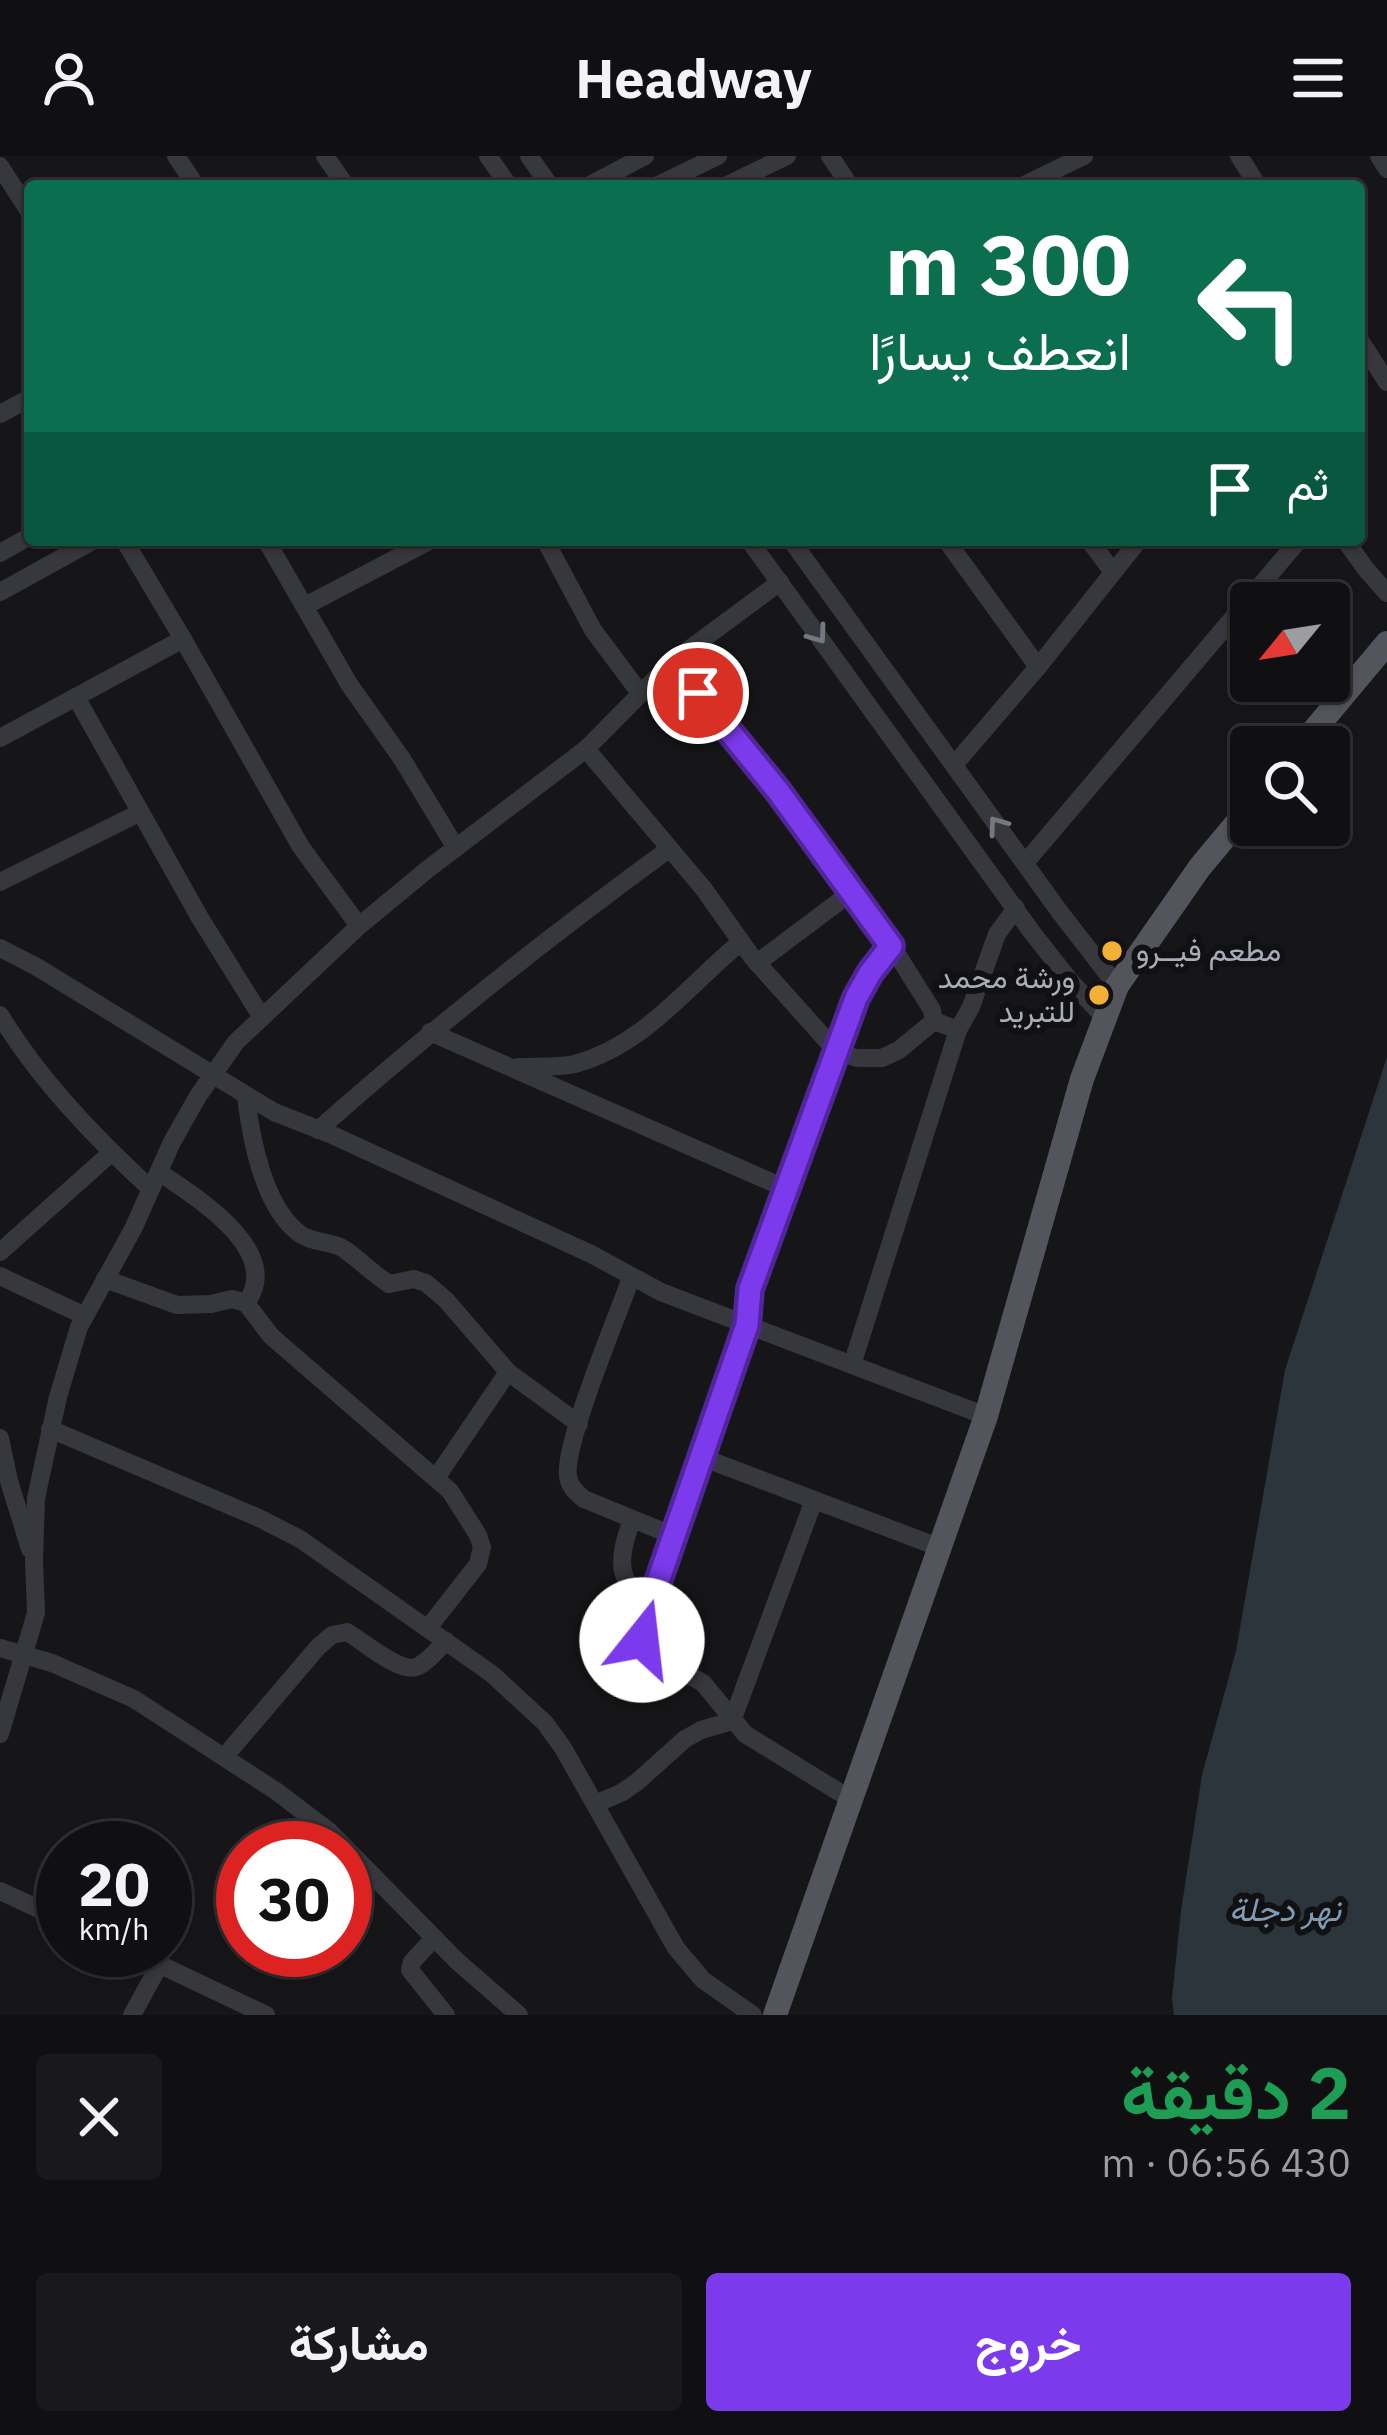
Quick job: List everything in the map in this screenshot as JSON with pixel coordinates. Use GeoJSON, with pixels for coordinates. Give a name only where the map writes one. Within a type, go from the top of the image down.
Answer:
{"type":"FeatureCollection","features":[{"type":"Feature","properties":{"kind":"main road"},"geometry":{"type":"LineString","coordinates":[[1318,726],[1387,643]]}},
{"type":"Feature","properties":{"kind":"main road"},"geometry":{"type":"LineString","coordinates":[[776,2015],[986,1416],[1082,1079],[1118,986],[1230,831]]}},
{"type":"Feature","properties":{"kind":"street"},"geometry":{"type":"LineString","coordinates":[[599,180],[645,156]]}},
{"type":"Feature","properties":{"kind":"street"},"geometry":{"type":"LineString","coordinates":[[668,180],[718,156]]}},
{"type":"Feature","properties":{"kind":"street"},"geometry":{"type":"LineString","coordinates":[[737,180],[787,156]]}},
{"type":"Feature","properties":{"kind":"street"},"geometry":{"type":"LineString","coordinates":[[1034,180],[1084,156]]}},
{"type":"Feature","properties":{"kind":"street"},"geometry":{"type":"LineString","coordinates":[[1378,156],[1387,169]]}},
{"type":"Feature","properties":{"kind":"street"},"geometry":{"type":"LineString","coordinates":[[0,166],[24,204]]}},
{"type":"Feature","properties":{"kind":"street"},"geometry":{"type":"LineString","coordinates":[[1365,349],[1387,382]]}},
{"type":"Feature","properties":{"kind":"street"},"geometry":{"type":"LineString","coordinates":[[0,592],[83,546]]}},
{"type":"Feature","properties":{"kind":"street"},"geometry":{"type":"LineString","coordinates":[[128,546],[301,848],[359,926]]}},
{"type":"Feature","properties":{"kind":"street"},"geometry":{"type":"LineString","coordinates":[[270,546],[349,684],[456,848]]}},
{"type":"Feature","properties":{"kind":"street"},"geometry":{"type":"LineString","coordinates":[[305,606],[420,546]]}},
{"type":"Feature","properties":{"kind":"street"},"geometry":{"type":"LineString","coordinates":[[548,546],[593,630],[640,693]]}},
{"type":"Feature","properties":{"kind":"street"},"geometry":{"type":"LineString","coordinates":[[753,546],[1071,982],[1106,1019]]}},
{"type":"Feature","properties":{"kind":"street"},"geometry":{"type":"LineString","coordinates":[[794,546],[1118,986]]}},
{"type":"Feature","properties":{"kind":"street"},"geometry":{"type":"LineString","coordinates":[[950,546],[1039,667]]}},
{"type":"Feature","properties":{"kind":"street"},"geometry":{"type":"LineString","coordinates":[[1094,546],[1113,572]]}},
{"type":"Feature","properties":{"kind":"street"},"geometry":{"type":"LineString","coordinates":[[953,765],[1039,667],[1133,546]]}},
{"type":"Feature","properties":{"kind":"street"},"geometry":{"type":"LineString","coordinates":[[1025,863],[1294,546]]}},
{"type":"Feature","properties":{"kind":"street"},"geometry":{"type":"LineString","coordinates":[[1350,546],[1387,593]]}},
{"type":"Feature","properties":{"kind":"street"},"geometry":{"type":"LineString","coordinates":[[0,1734],[36,1613],[36,1498],[73,1345],[181,1126],[212,1076],[261,1016],[359,926],[586,749],[672,662],[780,582]]}},
{"type":"Feature","properties":{"kind":"street"},"geometry":{"type":"LineString","coordinates":[[0,738],[183,639]]}},
{"type":"Feature","properties":{"kind":"street"},"geometry":{"type":"LineString","coordinates":[[672,662],[853,891],[932,1010],[934,1021]]}},
{"type":"Feature","properties":{"kind":"street"},"geometry":{"type":"LineString","coordinates":[[76,697],[261,1016]]}},
{"type":"Feature","properties":{"kind":"street"},"geometry":{"type":"LineString","coordinates":[[586,749],[703,888],[757,963],[837,1052],[883,1058],[934,1021]]}},
{"type":"Feature","properties":{"kind":"street"},"geometry":{"type":"LineString","coordinates":[[0,882],[139,812]]}},
{"type":"Feature","properties":{"kind":"street"},"geometry":{"type":"LineString","coordinates":[[318,1130],[537,946],[669,849]]}},
{"type":"Feature","properties":{"kind":"street"},"geometry":{"type":"LineString","coordinates":[[757,963],[853,891]]}},
{"type":"Feature","properties":{"kind":"street"},"geometry":{"type":"LineString","coordinates":[[852,1365],[958,1030],[997,934],[1016,908]]}},
{"type":"Feature","properties":{"kind":"street"},"geometry":{"type":"LineString","coordinates":[[512,1068],[571,1065],[616,1046],[665,1013],[741,942]]}},
{"type":"Feature","properties":{"kind":"street"},"geometry":{"type":"LineString","coordinates":[[852,1800],[755,1742],[703,1683],[648,1651],[641,1634],[747,1325],[750,1289],[856,998],[891,946]]}},
{"type":"Feature","properties":{"kind":"street"},"geometry":{"type":"LineString","coordinates":[[0,948],[274,1112],[591,1254],[631,1278],[986,1416]]}},
{"type":"Feature","properties":{"kind":"street"},"geometry":{"type":"LineString","coordinates":[[0,1015],[22,1051],[111,1153],[214,1210],[242,1242],[255,1278],[246,1303]]}},
{"type":"Feature","properties":{"kind":"street"},"geometry":{"type":"LineString","coordinates":[[934,1021],[958,1030]]}},
{"type":"Feature","properties":{"kind":"street"},"geometry":{"type":"LineString","coordinates":[[430,1032],[787,1189]]}},
{"type":"Feature","properties":{"kind":"street"},"geometry":{"type":"LineString","coordinates":[[246,1096],[260,1165],[274,1201],[294,1230],[344,1249],[389,1284],[414,1279],[426,1283],[508,1372],[579,1424]]}},
{"type":"Feature","properties":{"kind":"street"},"geometry":{"type":"LineString","coordinates":[[0,1252],[111,1153]]}},
{"type":"Feature","properties":{"kind":"street"},"geometry":{"type":"LineString","coordinates":[[0,1294],[1,1277],[85,1316]]}},
{"type":"Feature","properties":{"kind":"street"},"geometry":{"type":"LineString","coordinates":[[631,1278],[579,1424],[568,1469],[571,1486],[584,1499],[674,1537]]}},
{"type":"Feature","properties":{"kind":"street"},"geometry":{"type":"LineString","coordinates":[[105,1279],[177,1305],[232,1299],[246,1303],[272,1336],[436,1478],[466,1512],[482,1547],[478,1564],[428,1628]]}},
{"type":"Feature","properties":{"kind":"street"},"geometry":{"type":"LineString","coordinates":[[436,1478],[508,1372]]}},
{"type":"Feature","properties":{"kind":"street"},"geometry":{"type":"LineString","coordinates":[[50,1429],[279,1528],[492,1674],[545,1723],[676,1948],[704,1979],[753,2015]]}},
{"type":"Feature","properties":{"kind":"street"},"geometry":{"type":"LineString","coordinates":[[0,1438],[34,1561]]}},
{"type":"Feature","properties":{"kind":"street"},"geometry":{"type":"LineString","coordinates":[[701,1457],[941,1548]]}},
{"type":"Feature","properties":{"kind":"street"},"geometry":{"type":"LineString","coordinates":[[732,1720],[814,1499]]}},
{"type":"Feature","properties":{"kind":"street"},"geometry":{"type":"LineString","coordinates":[[632,1519],[621,1552],[622,1570],[629,1587],[649,1609]]}},
{"type":"Feature","properties":{"kind":"street"},"geometry":{"type":"LineString","coordinates":[[225,1756],[332,1635],[347,1632],[410,1668],[446,1641]]}},
{"type":"Feature","properties":{"kind":"street"},"geometry":{"type":"LineString","coordinates":[[0,1648],[134,1699],[225,1756],[330,1832],[434,1938],[519,2015]]}},
{"type":"Feature","properties":{"kind":"street"},"geometry":{"type":"LineString","coordinates":[[595,1804],[638,1782],[685,1738],[732,1720]]}},
{"type":"Feature","properties":{"kind":"street"},"geometry":{"type":"LineString","coordinates":[[0,1891],[36,1908]]}},
{"type":"Feature","properties":{"kind":"street"},"geometry":{"type":"LineString","coordinates":[[434,1938],[412,1961],[410,1970],[446,2015]]}},
{"type":"Feature","properties":{"kind":"street"},"geometry":{"type":"LineString","coordinates":[[131,2015],[153,1977]]}},
{"type":"Feature","properties":{"kind":"street"},"geometry":{"type":"LineString","coordinates":[[187,1977],[266,2015]]}},
{"type":"Feature","properties":{"kind":"water","name":"نهر دجلة"},"geometry":{"type":"Polygon","coordinates":[[[1387,1057],[1387,2015],[1174,2015],[1181,1911],[1202,1775],[1236,1651],[1285,1370],[1387,1057]]]}},
{"type":"Feature","properties":{"kind":"place","name":"مطعم فيــرو"},"geometry":{"type":"Point","coordinates":[1112,951]}},
{"type":"Feature","properties":{"kind":"place","name":"ورشة محمد للتبريد"},"geometry":{"type":"Point","coordinates":[1099,995]}},
{"type":"Feature","properties":{"kind":"route"},"geometry":{"type":"LineString","coordinates":[[642,1640],[643,1625],[747,1325],[750,1289],[856,998],[891,946],[778,791],[698,693]]}}]}
